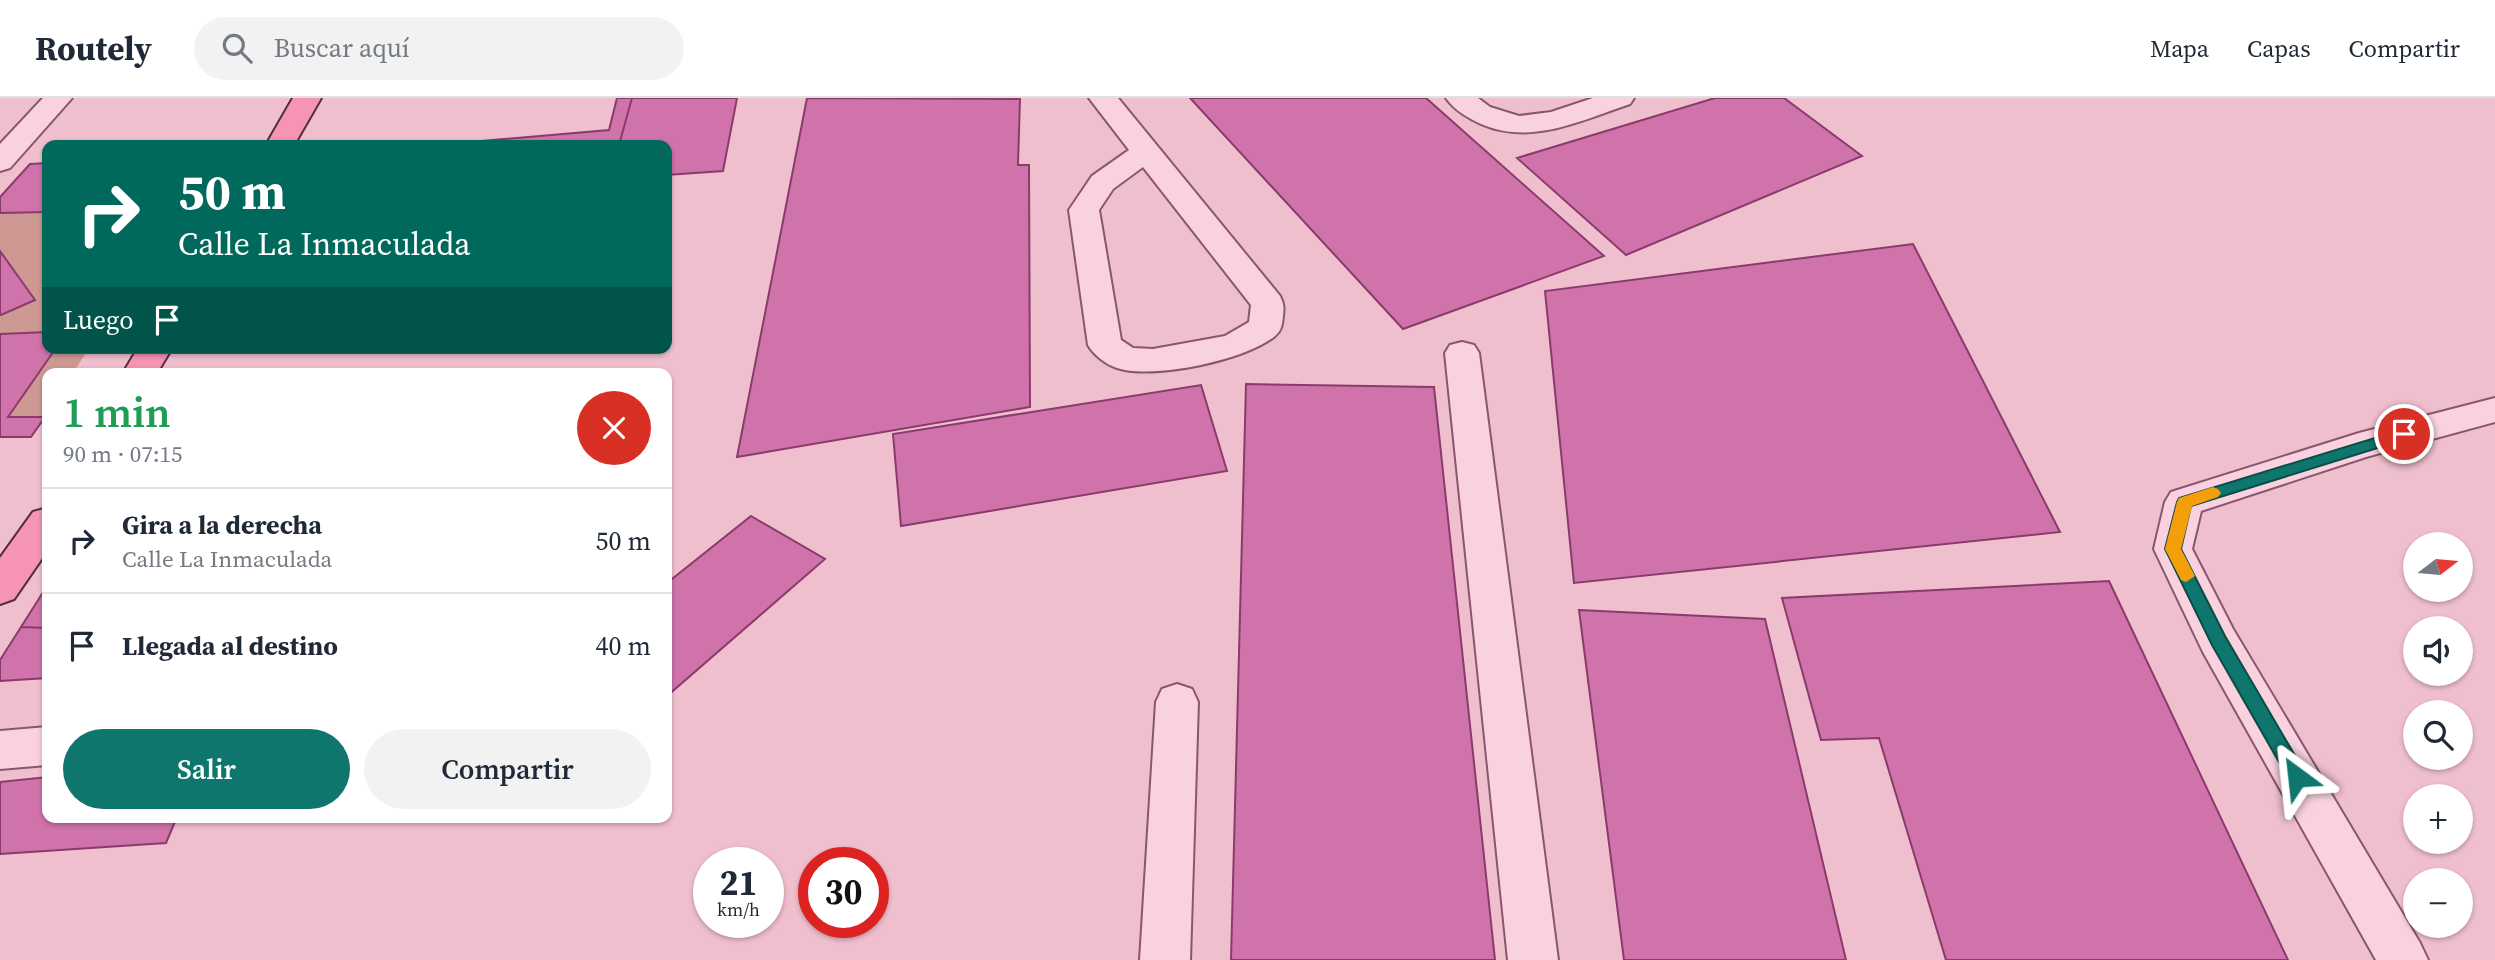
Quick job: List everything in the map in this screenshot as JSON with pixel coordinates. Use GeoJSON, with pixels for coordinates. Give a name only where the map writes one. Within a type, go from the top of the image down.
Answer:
{"type":"FeatureCollection","features":[{"type":"Feature","properties":{"kind":"main road"},"geometry":{"type":"LineString","coordinates":[[283,140],[307,98]]}},
{"type":"Feature","properties":{"kind":"main road"},"geometry":{"type":"LineString","coordinates":[[0,588],[42,529]]}},
{"type":"Feature","properties":{"kind":"street"},"geometry":{"type":"LineString","coordinates":[[0,162],[58,98]]}},
{"type":"Feature","properties":{"kind":"street"},"geometry":{"type":"LineString","coordinates":[[1103,98],[1268,304],[1265,327],[1234,346],[1153,361],[1125,359],[1105,345],[1084,210],[1093,191],[1112,172],[1145,153]]}},
{"type":"Feature","properties":{"kind":"street"},"geometry":{"type":"LineString","coordinates":[[1460,98],[1492,121],[1516,126],[1539,124],[1620,98]]}},
{"type":"Feature","properties":{"kind":"street"},"geometry":{"type":"LineString","coordinates":[[1462,354],[1533,960]]}},
{"type":"Feature","properties":{"kind":"street"},"geometry":{"type":"LineString","coordinates":[[2403,960],[2218,640],[2173,549],[2185,502],[2359,446],[2495,410]]}},
{"type":"Feature","properties":{"kind":"street"},"geometry":{"type":"LineString","coordinates":[[1166,960],[1177,702]]}},
{"type":"Feature","properties":{"kind":"street"},"geometry":{"type":"LineString","coordinates":[[0,750],[42,746]]}},
{"type":"Feature","properties":{"kind":"shaded area"},"geometry":{"type":"Polygon","coordinates":[[[42,212],[42,332],[0,334],[0,315],[35,300],[0,251],[0,213],[42,212]]]}},
{"type":"Feature","properties":{"kind":"shaded area"},"geometry":{"type":"Polygon","coordinates":[[[52,354],[85,354],[76,368],[42,368],[52,354]]]}},
{"type":"Feature","properties":{"kind":"shaded area"},"geometry":{"type":"Polygon","coordinates":[[[42,368],[42,417],[8,417],[42,368]]]}},
{"type":"Feature","properties":{"kind":"building"},"geometry":{"type":"Polygon","coordinates":[[[617,98],[632,98],[620,140],[492,140],[609,130],[617,98]]]}},
{"type":"Feature","properties":{"kind":"building"},"geometry":{"type":"Polygon","coordinates":[[[632,98],[737,98],[723,171],[672,175],[672,140],[620,140],[632,98]]]}},
{"type":"Feature","properties":{"kind":"building"},"geometry":{"type":"Polygon","coordinates":[[[807,98],[1020,99],[1018,165],[1029,165],[1030,407],[737,457],[807,98]]]}},
{"type":"Feature","properties":{"kind":"building"},"geometry":{"type":"Polygon","coordinates":[[[1190,98],[1426,98],[1604,256],[1403,329],[1190,98]]]}},
{"type":"Feature","properties":{"kind":"building"},"geometry":{"type":"Polygon","coordinates":[[[1715,98],[1784,98],[1862,156],[1626,255],[1517,158],[1715,98]]]}},
{"type":"Feature","properties":{"kind":"building"},"geometry":{"type":"Polygon","coordinates":[[[42,163],[42,212],[0,213],[0,197],[30,164],[42,163]]]}},
{"type":"Feature","properties":{"kind":"building"},"geometry":{"type":"Polygon","coordinates":[[[1913,244],[2060,532],[1574,583],[1545,291],[1913,244]]]}},
{"type":"Feature","properties":{"kind":"building"},"geometry":{"type":"Polygon","coordinates":[[[0,251],[35,300],[1,315],[0,315],[0,251]]]}},
{"type":"Feature","properties":{"kind":"building"},"geometry":{"type":"Polygon","coordinates":[[[42,332],[42,354],[52,354],[8,417],[42,417],[31,437],[0,437],[0,334],[42,332]]]}},
{"type":"Feature","properties":{"kind":"building"},"geometry":{"type":"Polygon","coordinates":[[[1246,384],[1434,387],[1495,960],[1231,960],[1246,384]]]}},
{"type":"Feature","properties":{"kind":"building"},"geometry":{"type":"Polygon","coordinates":[[[1201,385],[1227,471],[901,526],[893,434],[1201,385]]]}},
{"type":"Feature","properties":{"kind":"building"},"geometry":{"type":"Polygon","coordinates":[[[751,516],[825,559],[672,692],[672,579],[751,516]]]}},
{"type":"Feature","properties":{"kind":"building"},"geometry":{"type":"Polygon","coordinates":[[[2109,581],[2288,960],[1946,960],[1879,738],[1821,740],[1782,598],[2109,581]]]}},
{"type":"Feature","properties":{"kind":"building"},"geometry":{"type":"Polygon","coordinates":[[[42,594],[42,628],[21,627],[42,594]]]}},
{"type":"Feature","properties":{"kind":"building"},"geometry":{"type":"Polygon","coordinates":[[[1579,610],[1765,619],[1846,960],[1624,960],[1579,610]]]}},
{"type":"Feature","properties":{"kind":"building"},"geometry":{"type":"Polygon","coordinates":[[[21,627],[42,628],[42,678],[0,681],[0,660],[21,627]]]}},
{"type":"Feature","properties":{"kind":"building"},"geometry":{"type":"Polygon","coordinates":[[[42,778],[42,823],[174,823],[166,843],[0,854],[0,782],[42,778]]]}},
{"type":"Feature","properties":{"kind":"slow traffic"},"geometry":{"type":"LineString","coordinates":[[2186,576],[2173,549],[2185,502],[2213,493]]}},
{"type":"Feature","properties":{"kind":"route"},"geometry":{"type":"LineString","coordinates":[[2297,777],[2218,640],[2173,549],[2185,502],[2404,434]]}}]}
